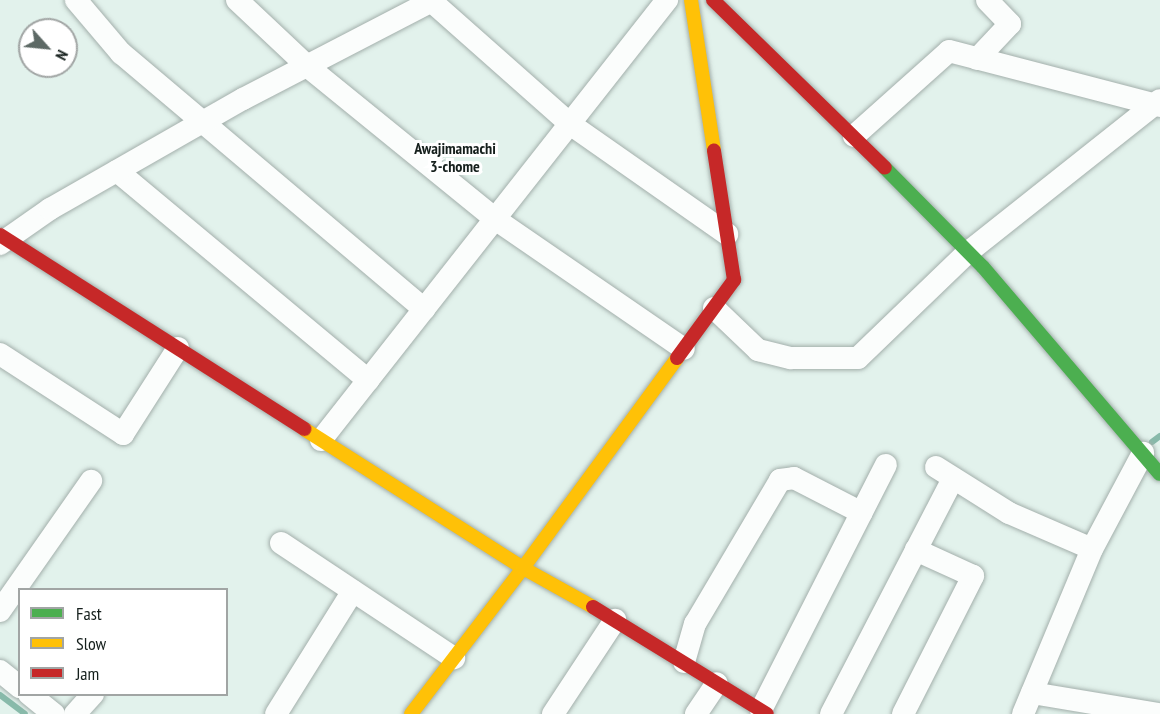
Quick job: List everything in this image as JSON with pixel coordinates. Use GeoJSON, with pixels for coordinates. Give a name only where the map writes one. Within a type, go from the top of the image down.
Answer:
{"type":"FeatureCollection","features":[{"type":"Feature","properties":{"kind":"street"},"geometry":{"type":"LineString","coordinates":[[76,0],[121,53],[424,309]]}},
{"type":"Feature","properties":{"kind":"street"},"geometry":{"type":"LineString","coordinates":[[237,0],[307,66],[495,219],[684,349]]}},
{"type":"Feature","properties":{"kind":"street"},"geometry":{"type":"LineString","coordinates":[[727,234],[570,124],[432,0],[202,122],[50,209],[2,240],[178,348],[523,568],[615,620],[764,712],[886,465]]}},
{"type":"Feature","properties":{"kind":"street"},"geometry":{"type":"LineString","coordinates":[[321,440],[667,0]]}},
{"type":"Feature","properties":{"kind":"street"},"geometry":{"type":"LineString","coordinates":[[411,714],[523,568],[734,279],[691,0]]}},
{"type":"Feature","properties":{"kind":"street"},"geometry":{"type":"LineString","coordinates":[[713,0],[854,136],[983,267],[1160,474]]}},
{"type":"Feature","properties":{"kind":"street"},"geometry":{"type":"LineString","coordinates":[[977,59],[1010,24],[987,0]]}},
{"type":"Feature","properties":{"kind":"street"},"geometry":{"type":"LineString","coordinates":[[854,136],[949,51],[1158,103]]}},
{"type":"Feature","properties":{"kind":"street"},"geometry":{"type":"LineString","coordinates":[[714,308],[759,350],[791,358],[858,358],[967,253],[1158,103]]}},
{"type":"Feature","properties":{"kind":"street"},"geometry":{"type":"LineString","coordinates":[[117,171],[368,380]]}},
{"type":"Feature","properties":{"kind":"street"},"geometry":{"type":"LineString","coordinates":[[0,354],[123,434],[178,348]]}},
{"type":"Feature","properties":{"kind":"street"},"geometry":{"type":"LineString","coordinates":[[1023,714],[1092,549],[1143,453]]}},
{"type":"Feature","properties":{"kind":"street"},"geometry":{"type":"LineString","coordinates":[[831,714],[916,550],[945,473],[1009,513],[1092,549]]}},
{"type":"Feature","properties":{"kind":"street"},"geometry":{"type":"LineString","coordinates":[[684,662],[695,624],[780,480],[794,478],[862,513]]}},
{"type":"Feature","properties":{"kind":"street"},"geometry":{"type":"LineString","coordinates":[[0,611],[91,481]]}},
{"type":"Feature","properties":{"kind":"street"},"geometry":{"type":"LineString","coordinates":[[281,543],[454,658]]}},
{"type":"Feature","properties":{"kind":"street"},"geometry":{"type":"LineString","coordinates":[[903,714],[973,576],[916,550]]}},
{"type":"Feature","properties":{"kind":"street"},"geometry":{"type":"LineString","coordinates":[[276,714],[353,591]]}},
{"type":"Feature","properties":{"kind":"street"},"geometry":{"type":"LineString","coordinates":[[553,714],[615,620]]}},
{"type":"Feature","properties":{"kind":"street"},"geometry":{"type":"LineString","coordinates":[[0,671],[18,685]]}},
{"type":"Feature","properties":{"kind":"street"},"geometry":{"type":"LineString","coordinates":[[696,714],[717,683]]}},
{"type":"Feature","properties":{"kind":"street"},"geometry":{"type":"LineString","coordinates":[[1032,693],[1157,714]]}},
{"type":"Feature","properties":{"kind":"street"},"geometry":{"type":"LineString","coordinates":[[32,696],[54,714]]}},
{"type":"Feature","properties":{"kind":"street"},"geometry":{"type":"LineString","coordinates":[[75,714],[91,696]]}},
{"type":"Feature","properties":{"kind":"waterway"},"geometry":{"type":"LineString","coordinates":[[1152,442],[1160,436]]}},
{"type":"Feature","properties":{"kind":"waterway"},"geometry":{"type":"LineString","coordinates":[[0,695],[25,714]]}},
{"type":"Feature","properties":{"kind":"traffic: fast"},"geometry":{"type":"LineString","coordinates":[[885,168],[983,267],[1160,474]]}},
{"type":"Feature","properties":{"kind":"traffic: slow"},"geometry":{"type":"LineString","coordinates":[[691,0],[714,151]]}},
{"type":"Feature","properties":{"kind":"traffic: slow"},"geometry":{"type":"LineString","coordinates":[[411,714],[523,568],[677,358]]}},
{"type":"Feature","properties":{"kind":"traffic: slow"},"geometry":{"type":"LineString","coordinates":[[304,429],[523,568],[593,607]]}},
{"type":"Feature","properties":{"kind":"traffic: jam"},"geometry":{"type":"LineString","coordinates":[[713,0],[885,168]]}},
{"type":"Feature","properties":{"kind":"traffic: jam"},"geometry":{"type":"LineString","coordinates":[[677,358],[734,280],[714,151]]}},
{"type":"Feature","properties":{"kind":"traffic: jam"},"geometry":{"type":"LineString","coordinates":[[0,235],[304,429]]}},
{"type":"Feature","properties":{"kind":"traffic: jam"},"geometry":{"type":"LineString","coordinates":[[593,607],[767,714]]}},
{"type":"Feature","properties":{"kind":"district","name":"Awajimamachi 3-chome"},"geometry":{"type":"Point","coordinates":[455,157]}}]}
